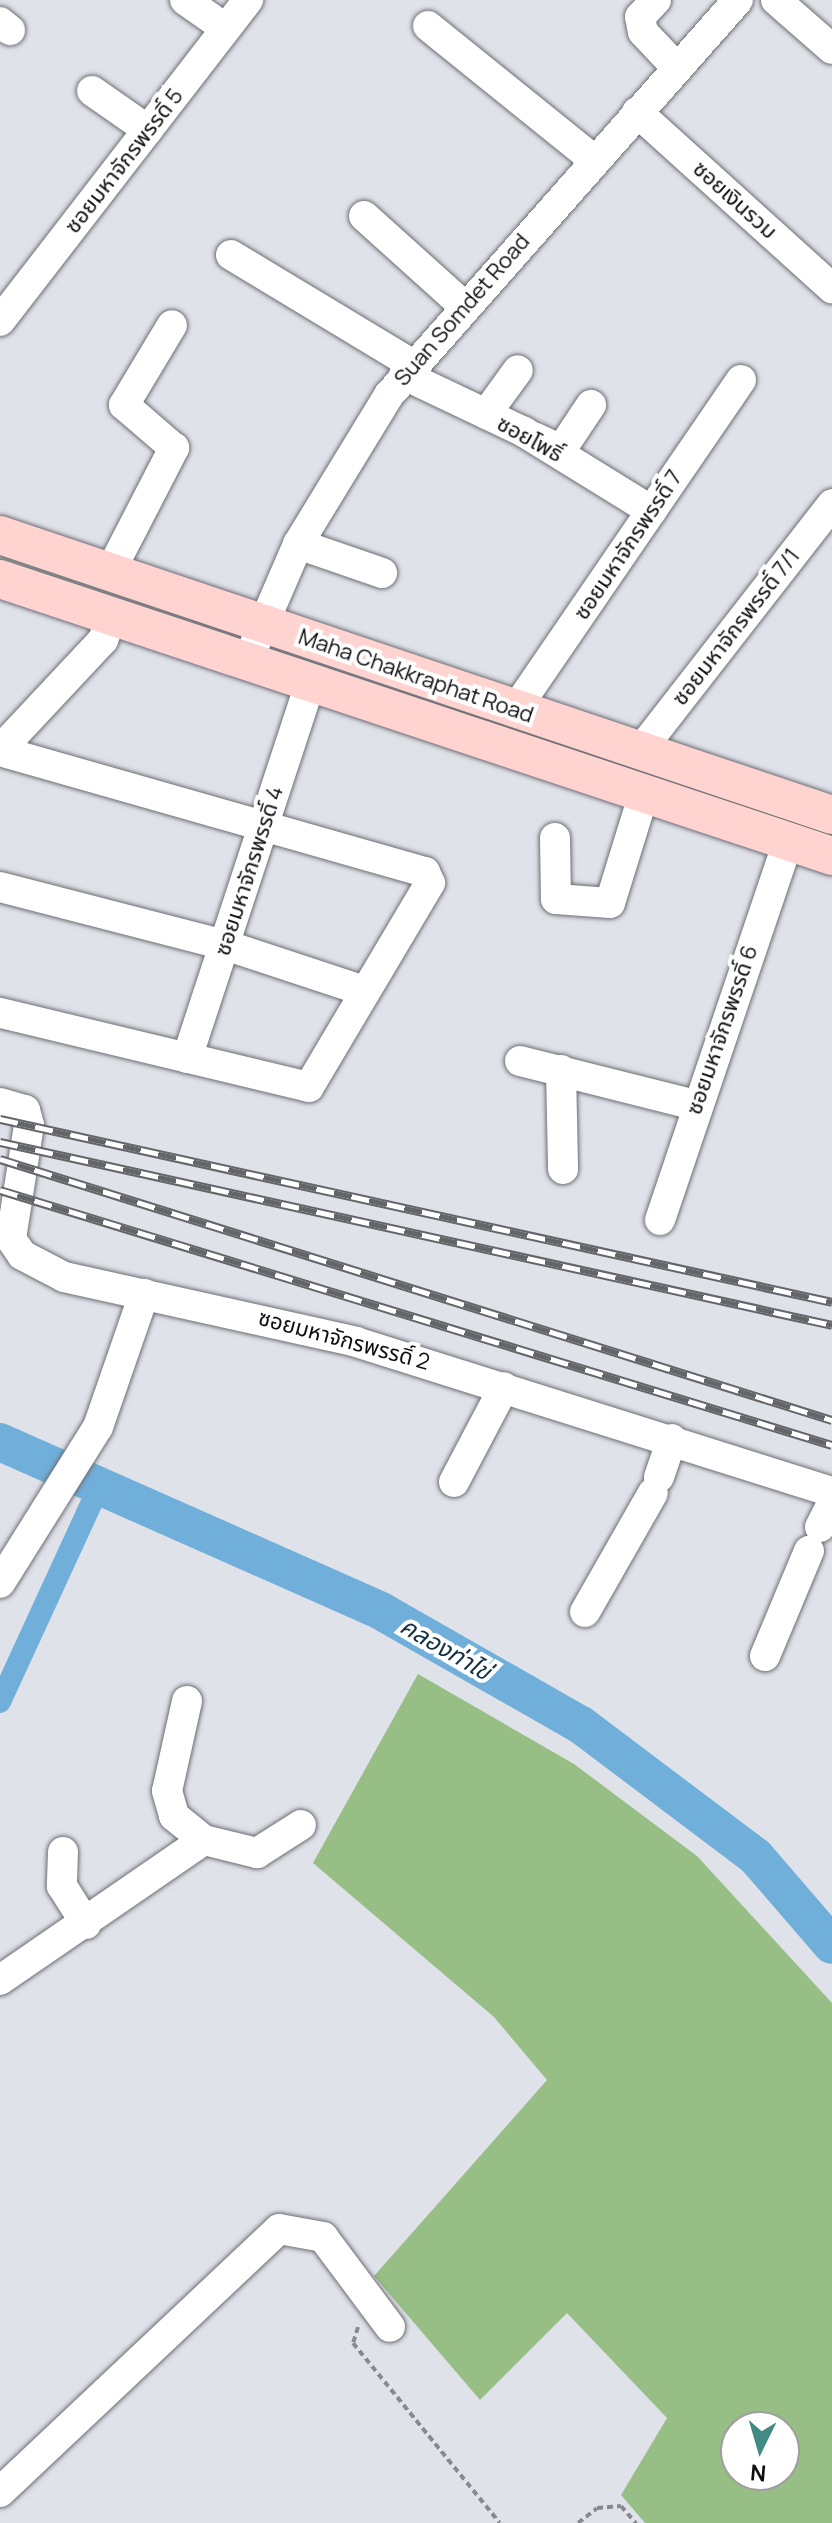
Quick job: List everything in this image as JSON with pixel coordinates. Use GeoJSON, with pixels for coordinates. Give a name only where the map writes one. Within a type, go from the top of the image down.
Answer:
{"type":"FeatureCollection","features":[{"type":"Feature","properties":{"kind":"main road","name":"Maha Chakkraphat Road"},"geometry":{"type":"LineString","coordinates":[[0,535],[832,815]]}},
{"type":"Feature","properties":{"kind":"main road","name":"Maha Chakkraphat Road"},"geometry":{"type":"LineString","coordinates":[[0,579],[310,683],[645,790],[832,856]]}},
{"type":"Feature","properties":{"kind":"street"},"geometry":{"type":"LineString","coordinates":[[185,0],[225,28]]}},
{"type":"Feature","properties":{"kind":"street","name":"ซอยมหาจักรพรรดิ์ 5"},"geometry":{"type":"LineString","coordinates":[[0,321],[248,0]]}},
{"type":"Feature","properties":{"kind":"street"},"geometry":{"type":"LineString","coordinates":[[656,0],[640,17],[643,32],[677,68]]}},
{"type":"Feature","properties":{"kind":"street","name":"Suan Somdet Road"},"geometry":{"type":"LineString","coordinates":[[247,662],[259,624],[298,544],[409,370],[463,305],[738,0]]}},
{"type":"Feature","properties":{"kind":"street"},"geometry":{"type":"LineString","coordinates":[[776,0],[832,49]]}},
{"type":"Feature","properties":{"kind":"street"},"geometry":{"type":"LineString","coordinates":[[428,26],[594,160]]}},
{"type":"Feature","properties":{"kind":"street"},"geometry":{"type":"LineString","coordinates":[[92,91],[148,130]]}},
{"type":"Feature","properties":{"kind":"street","name":"ซอยเงินรวม"},"geometry":{"type":"LineString","coordinates":[[637,112],[832,288]]}},
{"type":"Feature","properties":{"kind":"street"},"geometry":{"type":"LineString","coordinates":[[364,216],[463,305]]}},
{"type":"Feature","properties":{"kind":"street","name":"ซอยโพธิ์"},"geometry":{"type":"LineString","coordinates":[[231,255],[409,370],[524,432],[652,511]]}},
{"type":"Feature","properties":{"kind":"street"},"geometry":{"type":"LineString","coordinates":[[110,572],[174,448],[124,408],[172,325]]}},
{"type":"Feature","properties":{"kind":"street"},"geometry":{"type":"LineString","coordinates":[[486,414],[518,370]]}},
{"type":"Feature","properties":{"kind":"street","name":"ซอยมหาจักรพรรดิ์ 7"},"geometry":{"type":"LineString","coordinates":[[515,710],[741,380]]}},
{"type":"Feature","properties":{"kind":"street"},"geometry":{"type":"LineString","coordinates":[[524,432],[557,448],[591,405]]}},
{"type":"Feature","properties":{"kind":"street","name":"ซอยมหาจักรพรรดิ์ 7/1"},"geometry":{"type":"LineString","coordinates":[[640,751],[832,504]]}},
{"type":"Feature","properties":{"kind":"street"},"geometry":{"type":"LineString","coordinates":[[298,544],[382,573]]}},
{"type":"Feature","properties":{"kind":"street"},"geometry":{"type":"LineString","coordinates":[[0,1013],[309,1087],[430,886],[428,876],[0,751],[103,640],[112,617]]}},
{"type":"Feature","properties":{"kind":"street","name":"ซอยมหาจักรพรรดิ์ 4"},"geometry":{"type":"LineString","coordinates":[[187,1058],[310,683]]}},
{"type":"Feature","properties":{"kind":"street"},"geometry":{"type":"LineString","coordinates":[[555,838],[556,899],[610,903],[645,790]]}},
{"type":"Feature","properties":{"kind":"street","name":"ซอยมหาจักรพรรดิ์ 6"},"geometry":{"type":"LineString","coordinates":[[660,1220],[695,1105],[788,842]]}},
{"type":"Feature","properties":{"kind":"street"},"geometry":{"type":"LineString","coordinates":[[0,887],[225,945],[364,991]]}},
{"type":"Feature","properties":{"kind":"street"},"geometry":{"type":"LineString","coordinates":[[520,1061],[695,1105]]}},
{"type":"Feature","properties":{"kind":"street"},"geometry":{"type":"LineString","coordinates":[[561,1070],[563,1169]]}},
{"type":"Feature","properties":{"kind":"street","name":"ซอยมหาจักรพรรดิ์ 2"},"geometry":{"type":"LineString","coordinates":[[0,1103],[25,1110],[29,1125],[11,1251],[64,1277],[297,1326],[672,1439],[832,1492]]}},
{"type":"Feature","properties":{"kind":"street"},"geometry":{"type":"LineString","coordinates":[[0,1583],[98,1427],[144,1294]]}},
{"type":"Feature","properties":{"kind":"street"},"geometry":{"type":"LineString","coordinates":[[454,1482],[504,1387]]}},
{"type":"Feature","properties":{"kind":"street"},"geometry":{"type":"LineString","coordinates":[[585,1612],[656,1485],[672,1439]]}},
{"type":"Feature","properties":{"kind":"street"},"geometry":{"type":"LineString","coordinates":[[765,1656],[820,1527]]}},
{"type":"Feature","properties":{"kind":"street"},"geometry":{"type":"LineString","coordinates":[[187,1701],[167,1791],[174,1816],[204,1840],[257,1853],[301,1825]]}},
{"type":"Feature","properties":{"kind":"street"},"geometry":{"type":"LineString","coordinates":[[0,1980],[86,1924],[204,1840]]}},
{"type":"Feature","properties":{"kind":"street"},"geometry":{"type":"LineString","coordinates":[[63,1852],[62,1886],[86,1924]]}},
{"type":"Feature","properties":{"kind":"street"},"geometry":{"type":"LineString","coordinates":[[0,2492],[279,2229],[323,2237],[390,2327]]}},
{"type":"Feature","properties":{"kind":"path"},"geometry":{"type":"LineString","coordinates":[[368,2294],[353,2343],[500,2523]]}},
{"type":"Feature","properties":{"kind":"path"},"geometry":{"type":"LineString","coordinates":[[578,2523],[597,2508],[621,2506],[636,2523]]}},
{"type":"Feature","properties":{"kind":"green space"},"geometry":{"type":"Polygon","coordinates":[[[418,1674],[574,1764],[697,1856],[832,2003],[832,2523],[645,2523],[621,2495],[667,2418],[567,2313],[480,2400],[374,2276],[547,2080],[494,2017],[313,1863],[418,1674]]]}},
{"type":"Feature","properties":{"kind":"waterway","name":"คลองท่าไข่"},"geometry":{"type":"LineString","coordinates":[[0,1442],[381,1611],[581,1725],[756,1857],[832,1945]]}},
{"type":"Feature","properties":{"kind":"waterway"},"geometry":{"type":"LineString","coordinates":[[0,1702],[100,1485]]}},
{"type":"Feature","properties":{"kind":"railway"},"geometry":{"type":"LineString","coordinates":[[0,1119],[832,1302]]}},
{"type":"Feature","properties":{"kind":"railway"},"geometry":{"type":"LineString","coordinates":[[0,1142],[832,1325]]}},
{"type":"Feature","properties":{"kind":"railway"},"geometry":{"type":"LineString","coordinates":[[0,1159],[832,1420]]}},
{"type":"Feature","properties":{"kind":"railway"},"geometry":{"type":"LineString","coordinates":[[0,1190],[832,1445]]}}]}
